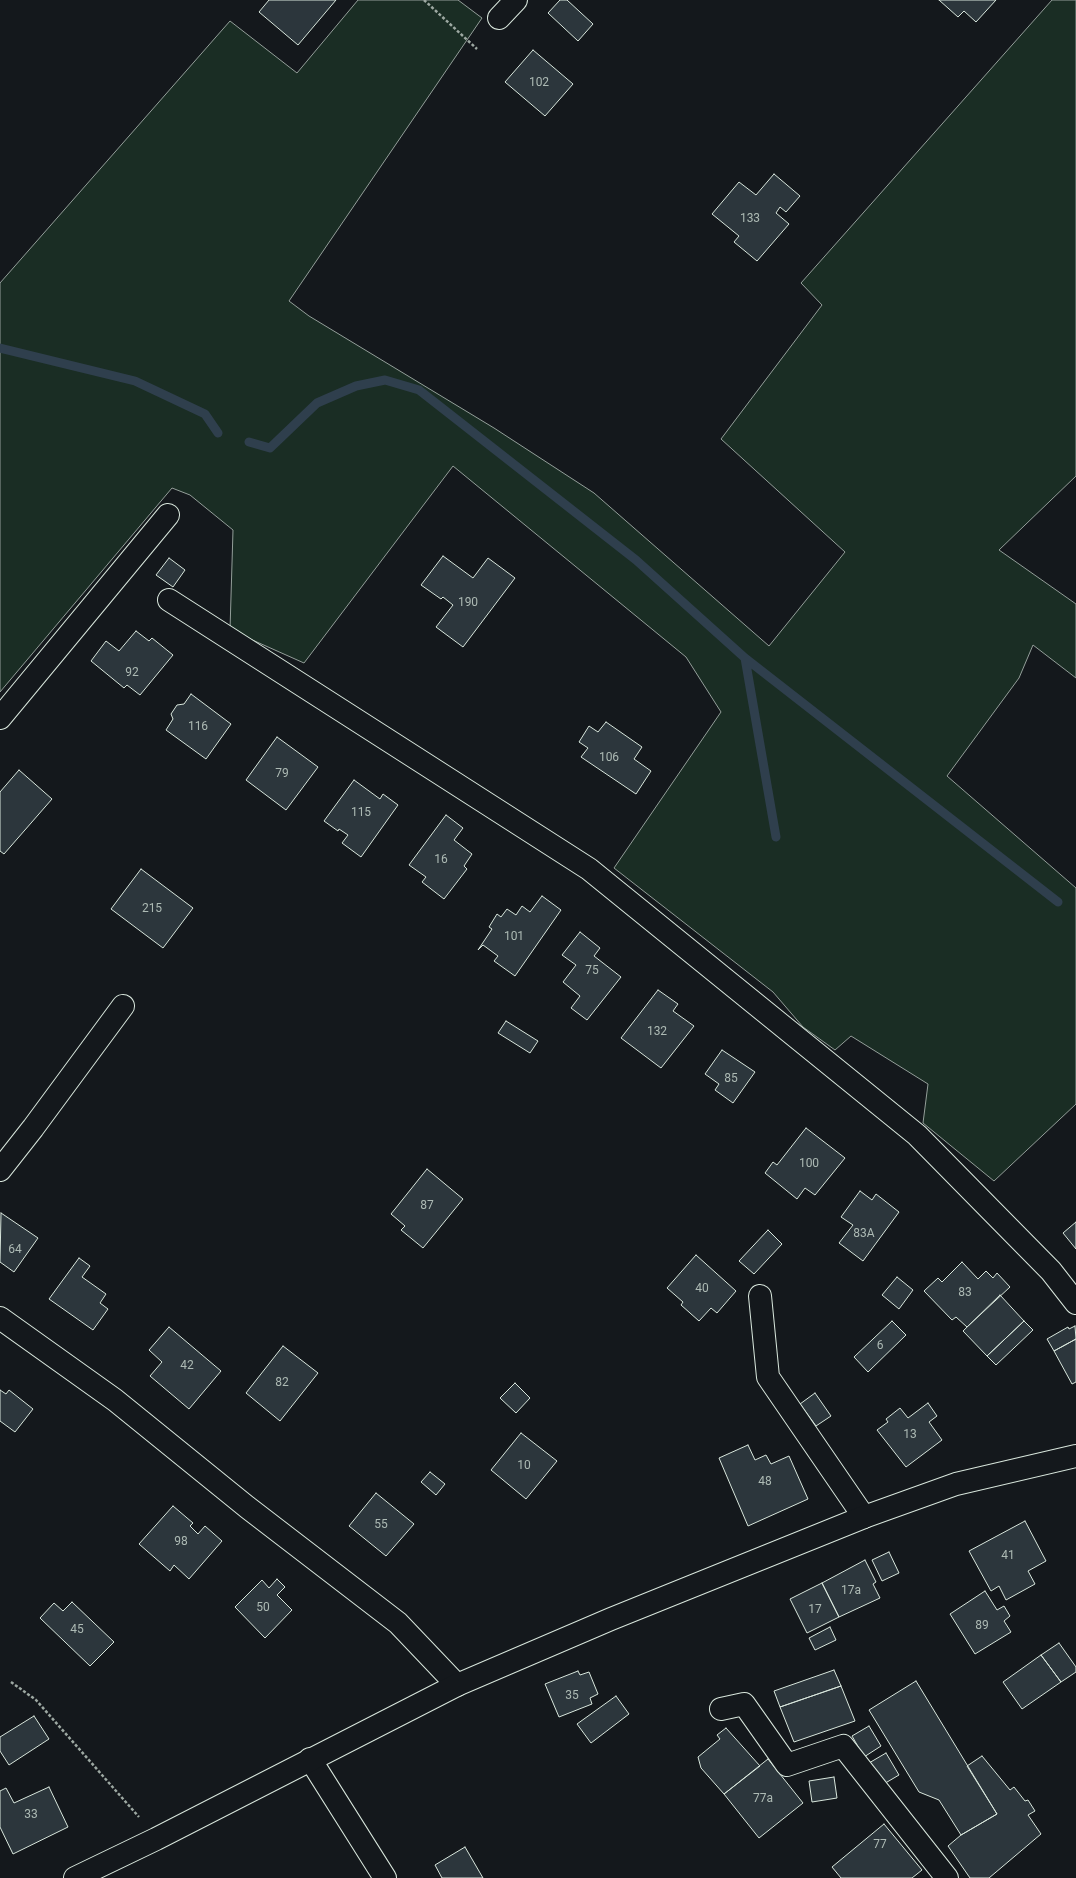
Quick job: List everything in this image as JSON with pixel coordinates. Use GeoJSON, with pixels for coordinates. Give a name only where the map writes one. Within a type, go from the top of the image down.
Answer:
{"type":"FeatureCollection","features":[{"type":"Feature","properties":{"kind":"street"},"geometry":{"type":"LineString","coordinates":[[499,18],[516,0]]}},
{"type":"Feature","properties":{"kind":"street"},"geometry":{"type":"LineString","coordinates":[[0,718],[168,515]]}},
{"type":"Feature","properties":{"kind":"street"},"geometry":{"type":"LineString","coordinates":[[169,600],[589,869],[917,1135],[1051,1271],[1076,1303]]}},
{"type":"Feature","properties":{"kind":"street"},"geometry":{"type":"LineString","coordinates":[[0,1170],[123,1006]]}},
{"type":"Feature","properties":{"kind":"street"},"geometry":{"type":"LineString","coordinates":[[760,1296],[768,1377],[864,1517]]}},
{"type":"Feature","properties":{"kind":"street"},"geometry":{"type":"LineString","coordinates":[[0,1318],[115,1400],[247,1507],[398,1623],[457,1685]]}},
{"type":"Feature","properties":{"kind":"street"},"geometry":{"type":"LineString","coordinates":[[75,1878],[156,1839],[457,1685],[611,1619],[864,1517],[956,1484],[1076,1456]]}},
{"type":"Feature","properties":{"kind":"street"},"geometry":{"type":"LineString","coordinates":[[721,1709],[744,1704],[788,1765],[843,1746],[948,1878]]}},
{"type":"Feature","properties":{"kind":"street"},"geometry":{"type":"LineString","coordinates":[[310,1760],[385,1878]]}},
{"type":"Feature","properties":{"kind":"path"},"geometry":{"type":"LineString","coordinates":[[424,0],[477,49]]}},
{"type":"Feature","properties":{"kind":"path"},"geometry":{"type":"LineString","coordinates":[[10,1682],[36,1700],[132,1808],[156,1839]]}},
{"type":"Feature","properties":{"kind":"green space"},"geometry":{"type":"Polygon","coordinates":[[[358,0],[458,0],[482,18],[289,301],[309,316],[494,428],[594,493],[769,646],[845,552],[721,439],[822,305],[801,283],[1052,0],[1076,0],[1076,476],[999,550],[1076,604],[1076,678],[1033,645],[1019,678],[947,776],[1076,888],[1076,1104],[994,1181],[923,1123],[928,1084],[851,1036],[835,1050],[803,1027],[773,992],[614,868],[721,712],[686,657],[453,466],[304,663],[230,630],[233,530],[190,495],[172,488],[0,692],[0,283],[230,21],[297,73],[358,0]]]}},
{"type":"Feature","properties":{"kind":"building"},"geometry":{"type":"Polygon","coordinates":[[[269,0],[336,0],[298,45],[259,12],[269,0]]]}},
{"type":"Feature","properties":{"kind":"building"},"geometry":{"type":"Polygon","coordinates":[[[560,0],[567,0],[593,24],[578,41],[548,13],[560,0]]]}},
{"type":"Feature","properties":{"kind":"building"},"geometry":{"type":"Polygon","coordinates":[[[939,0],[996,0],[976,22],[964,11],[958,17],[939,0]]]}},
{"type":"Feature","properties":{"kind":"building"},"geometry":{"type":"Polygon","coordinates":[[[533,50],[573,84],[545,116],[505,82],[533,50]]]}},
{"type":"Feature","properties":{"kind":"building"},"geometry":{"type":"Polygon","coordinates":[[[774,174],[800,196],[786,212],[780,207],[776,213],[789,224],[757,261],[734,242],[739,236],[712,214],[739,182],[756,195],[774,174]]]}},
{"type":"Feature","properties":{"kind":"building"},"geometry":{"type":"Polygon","coordinates":[[[443,556],[473,578],[488,558],[515,578],[463,647],[436,627],[453,605],[443,597],[441,599],[421,585],[443,556]]]}},
{"type":"Feature","properties":{"kind":"building"},"geometry":{"type":"Polygon","coordinates":[[[169,558],[185,570],[173,587],[156,575],[169,558]]]}},
{"type":"Feature","properties":{"kind":"building"},"geometry":{"type":"Polygon","coordinates":[[[136,631],[149,641],[152,638],[173,655],[140,695],[127,685],[124,688],[91,661],[106,641],[119,651],[136,631]]]}},
{"type":"Feature","properties":{"kind":"building"},"geometry":{"type":"Polygon","coordinates":[[[191,694],[231,724],[206,759],[166,730],[173,719],[171,714],[177,705],[184,704],[191,694]]]}},
{"type":"Feature","properties":{"kind":"building"},"geometry":{"type":"Polygon","coordinates":[[[606,722],[642,747],[634,759],[651,771],[636,794],[581,757],[588,748],[579,742],[589,726],[598,732],[606,722]]]}},
{"type":"Feature","properties":{"kind":"building"},"geometry":{"type":"Polygon","coordinates":[[[277,737],[318,767],[286,810],[246,780],[277,737]]]}},
{"type":"Feature","properties":{"kind":"building"},"geometry":{"type":"Polygon","coordinates":[[[19,770],[52,799],[4,854],[0,851],[0,792],[19,770]]]}},
{"type":"Feature","properties":{"kind":"building"},"geometry":{"type":"Polygon","coordinates":[[[354,780],[380,799],[383,794],[398,805],[361,857],[342,843],[348,835],[339,829],[338,831],[324,821],[354,780]]]}},
{"type":"Feature","properties":{"kind":"building"},"geometry":{"type":"Polygon","coordinates":[[[446,815],[463,828],[454,840],[472,854],[464,866],[467,869],[444,899],[422,882],[426,877],[409,865],[446,815]]]}},
{"type":"Feature","properties":{"kind":"building"},"geometry":{"type":"Polygon","coordinates":[[[141,869],[193,908],[163,948],[111,909],[141,869]]]}},
{"type":"Feature","properties":{"kind":"building"},"geometry":{"type":"Polygon","coordinates":[[[542,896],[561,910],[515,976],[494,961],[498,956],[483,945],[478,950],[492,929],[489,927],[497,914],[501,917],[507,909],[516,915],[522,906],[530,912],[542,896]]]}},
{"type":"Feature","properties":{"kind":"building"},"geometry":{"type":"Polygon","coordinates":[[[580,932],[600,948],[594,956],[621,977],[587,1020],[571,1008],[580,996],[563,982],[576,965],[562,955],[580,932]]]}},
{"type":"Feature","properties":{"kind":"building"},"geometry":{"type":"Polygon","coordinates":[[[658,990],[678,1004],[673,1011],[694,1026],[661,1068],[621,1038],[658,990]]]}},
{"type":"Feature","properties":{"kind":"building"},"geometry":{"type":"Polygon","coordinates":[[[506,1021],[538,1041],[530,1053],[498,1033],[506,1021]]]}},
{"type":"Feature","properties":{"kind":"building"},"geometry":{"type":"Polygon","coordinates":[[[722,1050],[755,1072],[733,1103],[715,1090],[719,1084],[705,1074],[722,1050]]]}},
{"type":"Feature","properties":{"kind":"building"},"geometry":{"type":"Polygon","coordinates":[[[806,1128],[845,1158],[815,1195],[805,1188],[797,1199],[765,1173],[773,1162],[777,1165],[806,1128]]]}},
{"type":"Feature","properties":{"kind":"building"},"geometry":{"type":"Polygon","coordinates":[[[427,1169],[463,1199],[423,1248],[401,1230],[405,1226],[391,1214],[427,1169]]]}},
{"type":"Feature","properties":{"kind":"building"},"geometry":{"type":"Polygon","coordinates":[[[860,1191],[872,1200],[876,1194],[899,1212],[863,1261],[839,1243],[853,1225],[841,1217],[860,1191]]]}},
{"type":"Feature","properties":{"kind":"building"},"geometry":{"type":"Polygon","coordinates":[[[1,1213],[38,1238],[14,1272],[0,1262],[1,1213]]]}},
{"type":"Feature","properties":{"kind":"building"},"geometry":{"type":"Polygon","coordinates":[[[1076,1222],[1076,1249],[1063,1233],[1076,1222]]]}},
{"type":"Feature","properties":{"kind":"building"},"geometry":{"type":"Polygon","coordinates":[[[768,1230],[782,1244],[754,1274],[739,1261],[768,1230]]]}},
{"type":"Feature","properties":{"kind":"building"},"geometry":{"type":"Polygon","coordinates":[[[696,1255],[736,1291],[717,1313],[711,1308],[699,1321],[681,1305],[683,1302],[667,1288],[696,1255]]]}},
{"type":"Feature","properties":{"kind":"building"},"geometry":{"type":"Polygon","coordinates":[[[79,1258],[90,1266],[82,1277],[106,1294],[100,1303],[108,1309],[93,1330],[49,1299],[79,1258]]]}},
{"type":"Feature","properties":{"kind":"building"},"geometry":{"type":"Polygon","coordinates":[[[962,1262],[978,1279],[986,1271],[993,1278],[997,1273],[1010,1287],[967,1327],[956,1317],[952,1320],[924,1291],[938,1278],[942,1282],[962,1262]]]}},
{"type":"Feature","properties":{"kind":"building"},"geometry":{"type":"Polygon","coordinates":[[[897,1277],[913,1290],[899,1309],[882,1295],[897,1277]]]}},
{"type":"Feature","properties":{"kind":"building"},"geometry":{"type":"Polygon","coordinates":[[[1000,1295],[1024,1321],[987,1356],[963,1331],[1000,1295]]]}},
{"type":"Feature","properties":{"kind":"building"},"geometry":{"type":"Polygon","coordinates":[[[892,1321],[906,1335],[868,1372],[854,1357],[892,1321]]]}},
{"type":"Feature","properties":{"kind":"building"},"geometry":{"type":"Polygon","coordinates":[[[1024,1321],[1033,1330],[996,1365],[987,1356],[1024,1321]]]}},
{"type":"Feature","properties":{"kind":"building"},"geometry":{"type":"Polygon","coordinates":[[[1075,1326],[1076,1339],[1054,1351],[1047,1339],[1068,1327],[1069,1329],[1075,1326]]]}},
{"type":"Feature","properties":{"kind":"building"},"geometry":{"type":"Polygon","coordinates":[[[169,1327],[221,1371],[189,1409],[150,1376],[162,1362],[149,1350],[169,1327]]]}},
{"type":"Feature","properties":{"kind":"building"},"geometry":{"type":"Polygon","coordinates":[[[1076,1339],[1076,1382],[1072,1384],[1054,1351],[1076,1339]]]}},
{"type":"Feature","properties":{"kind":"building"},"geometry":{"type":"Polygon","coordinates":[[[283,1346],[318,1373],[280,1421],[246,1393],[283,1346]]]}},
{"type":"Feature","properties":{"kind":"building"},"geometry":{"type":"Polygon","coordinates":[[[515,1383],[530,1398],[516,1413],[500,1398],[515,1383]]]}},
{"type":"Feature","properties":{"kind":"building"},"geometry":{"type":"Polygon","coordinates":[[[0,1390],[6,1394],[9,1390],[33,1409],[15,1432],[0,1421],[0,1390]]]}},
{"type":"Feature","properties":{"kind":"building"},"geometry":{"type":"Polygon","coordinates":[[[815,1393],[831,1416],[816,1426],[800,1404],[815,1393]]]}},
{"type":"Feature","properties":{"kind":"building"},"geometry":{"type":"Polygon","coordinates":[[[928,1403],[937,1416],[929,1422],[942,1440],[906,1467],[877,1430],[888,1422],[886,1419],[900,1408],[908,1418],[928,1403]]]}},
{"type":"Feature","properties":{"kind":"building"},"geometry":{"type":"Polygon","coordinates":[[[521,1433],[557,1461],[526,1499],[491,1470],[521,1433]]]}},
{"type":"Feature","properties":{"kind":"building"},"geometry":{"type":"Polygon","coordinates":[[[748,1445],[755,1460],[766,1455],[771,1464],[789,1456],[808,1499],[748,1526],[719,1458],[748,1445]]]}},
{"type":"Feature","properties":{"kind":"building"},"geometry":{"type":"Polygon","coordinates":[[[430,1472],[445,1484],[436,1495],[421,1482],[430,1472]]]}},
{"type":"Feature","properties":{"kind":"building"},"geometry":{"type":"Polygon","coordinates":[[[376,1493],[414,1524],[386,1556],[349,1526],[376,1493]]]}},
{"type":"Feature","properties":{"kind":"building"},"geometry":{"type":"Polygon","coordinates":[[[173,1506],[193,1523],[190,1526],[198,1534],[205,1526],[222,1541],[189,1579],[174,1565],[170,1571],[139,1544],[173,1506]]]}},
{"type":"Feature","properties":{"kind":"building"},"geometry":{"type":"Polygon","coordinates":[[[1025,1521],[1046,1561],[1028,1571],[1035,1584],[1006,1600],[999,1586],[991,1591],[969,1551],[1025,1521]]]}},
{"type":"Feature","properties":{"kind":"building"},"geometry":{"type":"Polygon","coordinates":[[[889,1552],[899,1573],[882,1581],[872,1560],[889,1552]]]}},
{"type":"Feature","properties":{"kind":"building"},"geometry":{"type":"Polygon","coordinates":[[[865,1560],[876,1582],[873,1584],[880,1598],[839,1617],[822,1583],[865,1560]]]}},
{"type":"Feature","properties":{"kind":"building"},"geometry":{"type":"Polygon","coordinates":[[[277,1579],[285,1587],[277,1595],[292,1610],[265,1638],[235,1607],[262,1580],[269,1588],[277,1579]]]}},
{"type":"Feature","properties":{"kind":"building"},"geometry":{"type":"Polygon","coordinates":[[[822,1583],[839,1617],[807,1633],[790,1599],[822,1583]]]}},
{"type":"Feature","properties":{"kind":"building"},"geometry":{"type":"Polygon","coordinates":[[[985,1591],[997,1610],[1004,1606],[1010,1616],[1004,1621],[1011,1632],[975,1654],[950,1614],[985,1591]]]}},
{"type":"Feature","properties":{"kind":"building"},"geometry":{"type":"Polygon","coordinates":[[[72,1602],[114,1642],[90,1666],[40,1618],[54,1603],[63,1611],[72,1602]]]}},
{"type":"Feature","properties":{"kind":"building"},"geometry":{"type":"Polygon","coordinates":[[[830,1627],[836,1640],[815,1650],[809,1638],[830,1627]]]}},
{"type":"Feature","properties":{"kind":"building"},"geometry":{"type":"Polygon","coordinates":[[[1059,1643],[1076,1667],[1076,1672],[1061,1682],[1041,1655],[1059,1643]]]}},
{"type":"Feature","properties":{"kind":"building"},"geometry":{"type":"Polygon","coordinates":[[[1041,1655],[1061,1682],[1022,1709],[1003,1682],[1041,1655]]]}},
{"type":"Feature","properties":{"kind":"building"},"geometry":{"type":"Polygon","coordinates":[[[834,1670],[841,1686],[780,1707],[774,1691],[834,1670]]]}},
{"type":"Feature","properties":{"kind":"building"},"geometry":{"type":"Polygon","coordinates":[[[578,1671],[580,1675],[589,1672],[598,1694],[590,1698],[592,1704],[559,1717],[545,1684],[578,1671]]]}},
{"type":"Feature","properties":{"kind":"building"},"geometry":{"type":"Polygon","coordinates":[[[916,1681],[997,1814],[961,1835],[939,1800],[919,1792],[869,1710],[916,1681]]]}},
{"type":"Feature","properties":{"kind":"building"},"geometry":{"type":"Polygon","coordinates":[[[841,1686],[855,1721],[794,1742],[780,1707],[841,1686]]]}},
{"type":"Feature","properties":{"kind":"building"},"geometry":{"type":"Polygon","coordinates":[[[616,1696],[629,1714],[591,1743],[577,1724],[616,1696]]]}},
{"type":"Feature","properties":{"kind":"building"},"geometry":{"type":"Polygon","coordinates":[[[34,1716],[49,1739],[9,1765],[0,1751],[0,1737],[34,1716]]]}},
{"type":"Feature","properties":{"kind":"building"},"geometry":{"type":"Polygon","coordinates":[[[869,1726],[881,1746],[864,1757],[852,1736],[869,1726]]]}},
{"type":"Feature","properties":{"kind":"building"},"geometry":{"type":"Polygon","coordinates":[[[726,1728],[760,1766],[724,1794],[701,1768],[698,1757],[720,1739],[717,1735],[726,1728]]]}},
{"type":"Feature","properties":{"kind":"building"},"geometry":{"type":"Polygon","coordinates":[[[886,1753],[899,1775],[882,1785],[869,1763],[886,1753]]]}},
{"type":"Feature","properties":{"kind":"building"},"geometry":{"type":"Polygon","coordinates":[[[982,1756],[1010,1790],[1014,1787],[1025,1801],[1028,1800],[1035,1811],[1028,1815],[1041,1834],[989,1878],[970,1878],[948,1846],[961,1835],[997,1814],[967,1766],[982,1756]]]}},
{"type":"Feature","properties":{"kind":"building"},"geometry":{"type":"Polygon","coordinates":[[[768,1759],[803,1803],[759,1838],[724,1794],[768,1759]]]}},
{"type":"Feature","properties":{"kind":"building"},"geometry":{"type":"Polygon","coordinates":[[[834,1777],[837,1798],[812,1802],[809,1781],[834,1777]]]}},
{"type":"Feature","properties":{"kind":"building"},"geometry":{"type":"Polygon","coordinates":[[[49,1787],[68,1827],[13,1854],[0,1827],[0,1791],[6,1788],[14,1803],[49,1787]]]}},
{"type":"Feature","properties":{"kind":"building"},"geometry":{"type":"Polygon","coordinates":[[[884,1824],[922,1870],[912,1878],[841,1878],[832,1867],[884,1824]]]}},
{"type":"Feature","properties":{"kind":"building"},"geometry":{"type":"Polygon","coordinates":[[[465,1847],[483,1878],[442,1878],[435,1865],[465,1847]]]}},
{"type":"Feature","properties":{"kind":"waterway"},"geometry":{"type":"LineString","coordinates":[[0,348],[135,381],[205,414],[218,433]]}},
{"type":"Feature","properties":{"kind":"waterway"},"geometry":{"type":"LineString","coordinates":[[249,442],[270,448],[317,403],[356,386],[385,380],[419,390],[636,560],[745,658],[1058,902]]}},
{"type":"Feature","properties":{"kind":"waterway"},"geometry":{"type":"LineString","coordinates":[[745,658],[776,837]]}}]}
